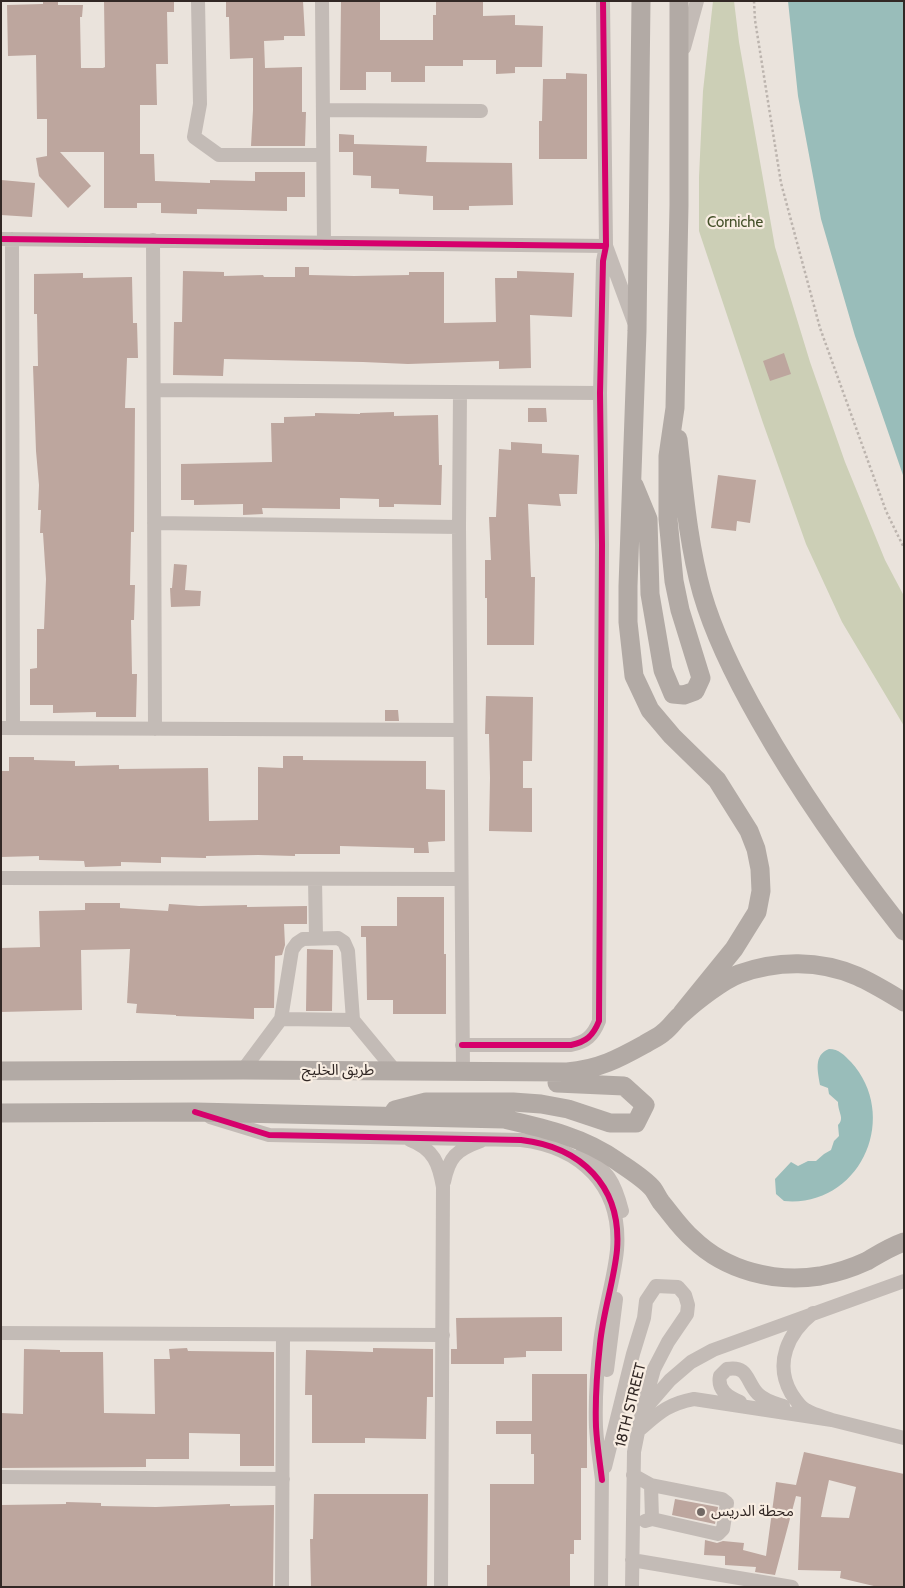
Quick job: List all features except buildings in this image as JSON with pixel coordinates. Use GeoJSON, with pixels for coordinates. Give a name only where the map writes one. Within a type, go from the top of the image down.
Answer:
{"type":"FeatureCollection","features":[{"type":"Feature","properties":{"kind":"main road"},"geometry":{"type":"LineString","coordinates":[[641,1],[637,331],[628,622],[634,676],[650,710],[672,736],[717,780],[749,831],[756,849],[760,869],[761,891],[757,912],[734,949],[682,1013]]}},
{"type":"Feature","properties":{"kind":"main road"},"geometry":{"type":"LineString","coordinates":[[679,1],[679,205],[675,408],[688,533],[694,563],[712,625],[738,680],[777,750],[858,873],[904,931]]}},
{"type":"Feature","properties":{"kind":"main road"},"geometry":{"type":"LineString","coordinates":[[632,479],[648,519],[650,594],[664,670],[673,694],[684,695],[695,691],[701,678],[680,610],[674,581],[671,550],[668,504],[668,456],[675,408]]}},
{"type":"Feature","properties":{"kind":"main road"},"geometry":{"type":"LineString","coordinates":[[682,1013],[737,975],[760,968],[787,964],[811,964],[837,969],[858,976],[904,1002]]}},
{"type":"Feature","properties":{"kind":"main road","name":"طريق الخليج"},"geometry":{"type":"LineString","coordinates":[[1,1071],[568,1072],[600,1067],[620,1058],[665,1032],[682,1013]]}},
{"type":"Feature","properties":{"kind":"main road"},"geometry":{"type":"LineString","coordinates":[[367,1116],[426,1102],[513,1102],[541,1104],[568,1109],[610,1123],[636,1123],[645,1105],[624,1086],[519,1082],[463,1072]]}},
{"type":"Feature","properties":{"kind":"main road"},"geometry":{"type":"LineString","coordinates":[[1,1113],[195,1112],[504,1119],[544,1128],[606,1153],[652,1188],[692,1239],[705,1250],[730,1264],[766,1276],[792,1278],[819,1276],[846,1269],[895,1246]]}},
{"type":"Feature","properties":{"kind":"street"},"geometry":{"type":"LineString","coordinates":[[198,1],[200,104],[194,137],[219,155],[323,155]]}},
{"type":"Feature","properties":{"kind":"street"},"geometry":{"type":"LineString","coordinates":[[322,1],[324,243]]}},
{"type":"Feature","properties":{"kind":"street"},"geometry":{"type":"LineString","coordinates":[[462,1045],[571,1045],[581,1043],[590,1038],[599,1021],[602,545],[600,392],[603,261],[606,246],[603,1]]}},
{"type":"Feature","properties":{"kind":"street"},"geometry":{"type":"LineString","coordinates":[[679,66],[696,1]]}},
{"type":"Feature","properties":{"kind":"street"},"geometry":{"type":"LineString","coordinates":[[323,110],[481,111]]}},
{"type":"Feature","properties":{"kind":"street"},"geometry":{"type":"LineString","coordinates":[[460,730],[7,728],[7,239],[606,246]]}},
{"type":"Feature","properties":{"kind":"street"},"geometry":{"type":"LineString","coordinates":[[153,240],[155,729]]}},
{"type":"Feature","properties":{"kind":"street"},"geometry":{"type":"LineString","coordinates":[[606,246],[637,331]]}},
{"type":"Feature","properties":{"kind":"street"},"geometry":{"type":"LineString","coordinates":[[154,390],[460,393],[600,392]]}},
{"type":"Feature","properties":{"kind":"street"},"geometry":{"type":"LineString","coordinates":[[460,393],[459,527],[463,1072]]}},
{"type":"Feature","properties":{"kind":"street"},"geometry":{"type":"LineString","coordinates":[[154,523],[459,527]]}},
{"type":"Feature","properties":{"kind":"street"},"geometry":{"type":"LineString","coordinates":[[1,878],[461,879]]}},
{"type":"Feature","properties":{"kind":"street"},"geometry":{"type":"LineString","coordinates":[[315,878],[316,938]]}},
{"type":"Feature","properties":{"kind":"street"},"geometry":{"type":"LineString","coordinates":[[243,1070],[281,1019],[292,950],[297,943],[316,938],[338,938],[344,942],[348,951],[353,1020],[396,1072]]}},
{"type":"Feature","properties":{"kind":"street"},"geometry":{"type":"LineString","coordinates":[[281,1019],[353,1020]]}},
{"type":"Feature","properties":{"kind":"street"},"geometry":{"type":"LineString","coordinates":[[195,1112],[269,1135],[530,1141],[556,1148],[586,1166],[604,1188],[611,1202],[615,1218],[617,1251],[600,1344],[596,1427],[602,1480]]}},
{"type":"Feature","properties":{"kind":"street"},"geometry":{"type":"LineString","coordinates":[[544,1128],[571,1144],[602,1168],[616,1189],[625,1227],[622,1267],[613,1320],[603,1409],[602,1587]]}},
{"type":"Feature","properties":{"kind":"street"},"geometry":{"type":"LineString","coordinates":[[394,1137],[421,1144],[429,1150],[440,1169],[443,1187],[441,1587]]}},
{"type":"Feature","properties":{"kind":"street"},"geometry":{"type":"LineString","coordinates":[[443,1187],[448,1166],[453,1157],[465,1148],[486,1140]]}},
{"type":"Feature","properties":{"kind":"street"},"geometry":{"type":"LineString","coordinates":[[642,1412],[670,1380],[691,1362],[713,1350],[904,1281]]}},
{"type":"Feature","properties":{"kind":"street","name":"18TH STREET"},"geometry":{"type":"LineString","coordinates":[[602,1480],[633,1354],[644,1318],[646,1300],[656,1286],[678,1287],[686,1295],[687,1314],[668,1342],[654,1369],[642,1412],[634,1452],[632,1587]]}},
{"type":"Feature","properties":{"kind":"street"},"geometry":{"type":"LineString","coordinates":[[806,1410],[795,1400],[787,1386],[783,1362],[785,1349],[792,1334],[813,1313]]}},
{"type":"Feature","properties":{"kind":"street"},"geometry":{"type":"LineString","coordinates":[[1,1333],[443,1335]]}},
{"type":"Feature","properties":{"kind":"street"},"geometry":{"type":"LineString","coordinates":[[282,1587],[284,1335]]}},
{"type":"Feature","properties":{"kind":"street"},"geometry":{"type":"LineString","coordinates":[[751,1407],[734,1400],[722,1391],[719,1380],[720,1376],[727,1369],[737,1368],[742,1370],[762,1398],[782,1406],[806,1410],[832,1420]]}},
{"type":"Feature","properties":{"kind":"street"},"geometry":{"type":"LineString","coordinates":[[638,1431],[665,1408],[678,1402],[694,1399],[832,1420],[904,1438]]}},
{"type":"Feature","properties":{"kind":"street"},"geometry":{"type":"LineString","coordinates":[[632,1525],[652,1519],[718,1534],[723,1528],[728,1503],[722,1499],[651,1484],[633,1475]]}},
{"type":"Feature","properties":{"kind":"street"},"geometry":{"type":"LineString","coordinates":[[1,1477],[283,1480]]}},
{"type":"Feature","properties":{"kind":"street"},"geometry":{"type":"LineString","coordinates":[[651,1484],[652,1519]]}},
{"type":"Feature","properties":{"kind":"street"},"geometry":{"type":"LineString","coordinates":[[632,1560],[792,1587]]}},
{"type":"Feature","properties":{"kind":"path"},"geometry":{"type":"LineString","coordinates":[[754,1],[755,20],[780,183],[820,328],[886,511],[904,548]]}},
{"type":"Feature","properties":{"kind":"green space","name":"Corniche"},"geometry":{"type":"Polygon","coordinates":[[[713,1],[734,1],[739,42],[775,247],[810,362],[845,462],[885,560],[904,596],[904,726],[842,622],[806,544],[763,423],[699,231],[699,177],[703,91],[713,1]]]}},
{"type":"Feature","properties":{"kind":"water"},"geometry":{"type":"Polygon","coordinates":[[[788,1],[904,1],[904,478],[855,336],[821,219],[798,96],[788,1]]]}},
{"type":"Feature","properties":{"kind":"water"},"geometry":{"type":"Polygon","coordinates":[[[829,1049],[839,1051],[846,1057],[866,1084],[872,1108],[872,1132],[865,1155],[852,1175],[834,1190],[811,1199],[784,1201],[776,1194],[775,1179],[791,1162],[798,1166],[808,1161],[816,1161],[831,1150],[834,1141],[839,1136],[838,1125],[841,1118],[838,1102],[829,1094],[828,1088],[820,1085],[818,1075],[818,1064],[821,1055],[829,1049]]]}},
{"type":"Feature","properties":{"kind":"cycle path"},"geometry":{"type":"LineString","coordinates":[[462,1045],[571,1045],[588,1038],[599,1021],[602,545],[600,393],[603,261],[606,246],[603,1]]}},
{"type":"Feature","properties":{"kind":"cycle path"},"geometry":{"type":"LineString","coordinates":[[1,239],[606,246]]}},
{"type":"Feature","properties":{"kind":"cycle path"},"geometry":{"type":"LineString","coordinates":[[195,1112],[269,1135],[521,1140],[543,1144],[562,1151],[579,1161],[605,1189],[613,1207],[617,1227],[616,1262],[601,1332],[596,1385],[596,1427],[602,1480]]}},
{"type":"Feature","properties":{"kind":"place","name":"محطة الدريس"},"geometry":{"type":"Point","coordinates":[701,1512]}}]}
